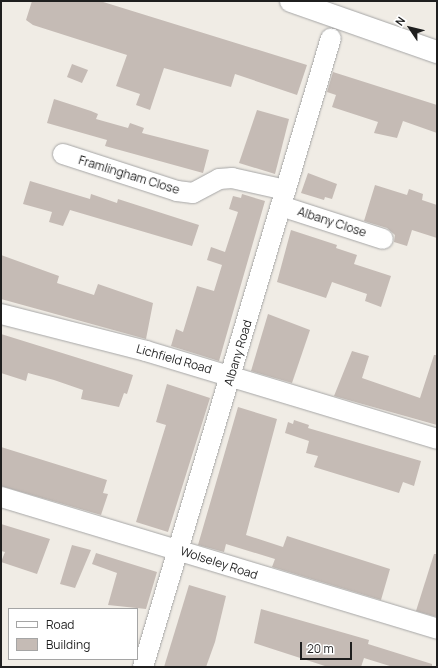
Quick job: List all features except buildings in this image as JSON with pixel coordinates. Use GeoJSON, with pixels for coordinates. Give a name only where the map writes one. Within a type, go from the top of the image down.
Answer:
{"type":"FeatureCollection","features":[{"type":"Feature","properties":{"kind":"street"},"geometry":{"type":"LineString","coordinates":[[290,1],[437,52]]}},
{"type":"Feature","properties":{"kind":"street","name":"Albany Road"},"geometry":{"type":"LineString","coordinates":[[143,667],[331,38]]}},
{"type":"Feature","properties":{"kind":"street","name":"Framlingham Close"},"geometry":{"type":"LineString","coordinates":[[63,154],[177,191],[193,193],[219,179],[232,178],[284,198]]}},
{"type":"Feature","properties":{"kind":"street","name":"Albany Close"},"geometry":{"type":"LineString","coordinates":[[284,198],[383,239]]}},
{"type":"Feature","properties":{"kind":"street","name":"Lichfield Road"},"geometry":{"type":"LineString","coordinates":[[1,314],[231,376],[437,439]]}},
{"type":"Feature","properties":{"kind":"street","name":"Wolseley Road"},"geometry":{"type":"LineString","coordinates":[[1,497],[437,629]]}}]}
